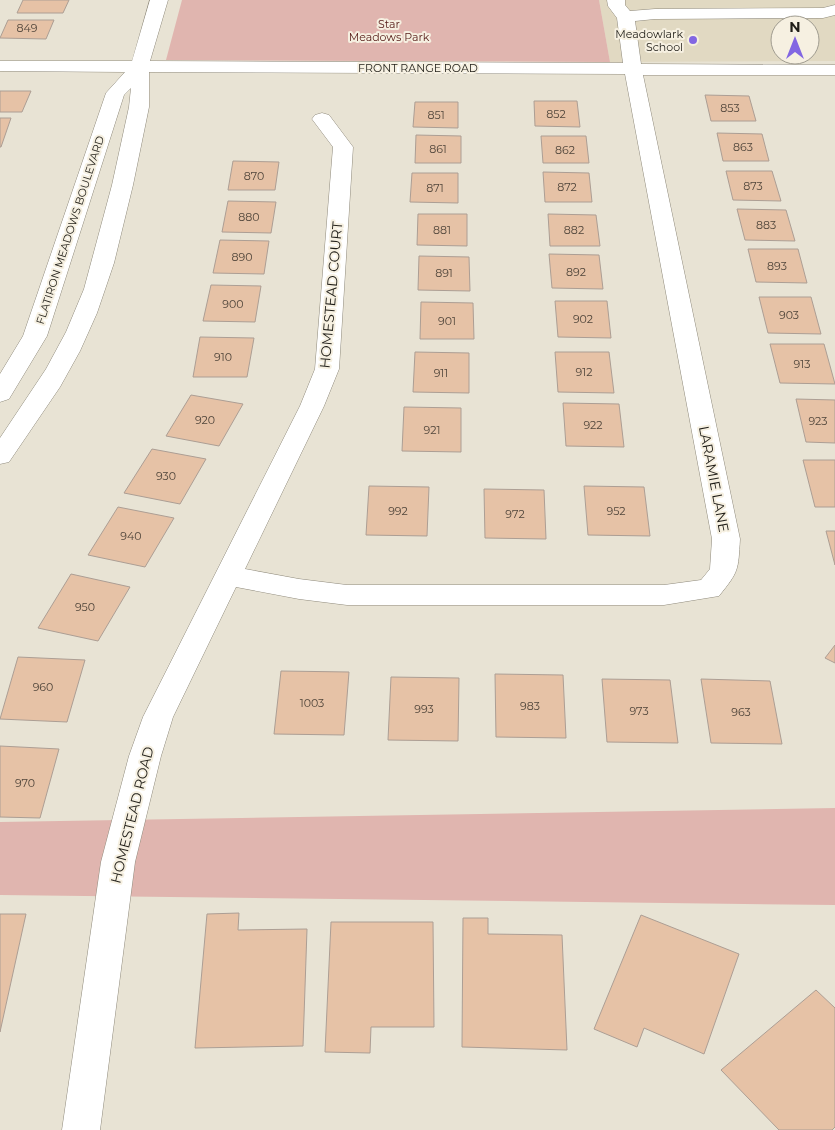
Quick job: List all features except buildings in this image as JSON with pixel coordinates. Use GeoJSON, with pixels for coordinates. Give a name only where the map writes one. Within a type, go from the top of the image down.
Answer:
{"type":"FeatureCollection","features":[{"type":"Feature","properties":{"kind":"street","name":"FLATIRON MEADOWS BOULEVARD"},"geometry":{"type":"LineString","coordinates":[[0,456],[24,424],[62,363],[86,313],[126,173],[142,94],[140,67],[160,0]]}},
{"type":"Feature","properties":{"kind":"street"},"geometry":{"type":"LineString","coordinates":[[616,0],[617,6],[626,17],[655,14],[823,13],[835,10]]}},
{"type":"Feature","properties":{"kind":"street","name":"LARAMIE LANE"},"geometry":{"type":"LineString","coordinates":[[229,576],[300,589],[347,595],[664,595],[709,588],[724,571],[726,539],[633,69],[626,17]]}},
{"type":"Feature","properties":{"kind":"street","name":"FRONT RANGE ROAD"},"geometry":{"type":"LineString","coordinates":[[0,66],[835,70]]}},
{"type":"Feature","properties":{"kind":"street","name":"FLATIRON MEADOWS BOULEVARD"},"geometry":{"type":"LineString","coordinates":[[0,394],[35,336],[116,93],[140,67]]}},
{"type":"Feature","properties":{"kind":"street","name":"HOMESTEAD COURT"},"geometry":{"type":"LineString","coordinates":[[229,576],[312,406],[327,369],[343,147],[322,119]]}},
{"type":"Feature","properties":{"kind":"street","name":"HOMESTEAD ROAD"},"geometry":{"type":"LineString","coordinates":[[81,1130],[118,862],[145,756],[158,717],[229,576]]}},
{"type":"Feature","properties":{"kind":"shaded area","name":"Meadowlark School"},"geometry":{"type":"Polygon","coordinates":[[[599,0],[835,0],[835,61],[820,61],[820,15],[770,15],[770,61],[610,62],[599,0]]]}},
{"type":"Feature","properties":{"kind":"green space","name":"Star Meadows Park"},"geometry":{"type":"Polygon","coordinates":[[[182,0],[599,0],[610,62],[166,60],[182,0]]]}},
{"type":"Feature","properties":{"kind":"green space"},"geometry":{"type":"Polygon","coordinates":[[[835,808],[835,905],[0,895],[0,822],[835,808]]]}},
{"type":"Feature","properties":{"kind":"place","name":"Meadowlark School"},"geometry":{"type":"Point","coordinates":[693,40]}}]}
